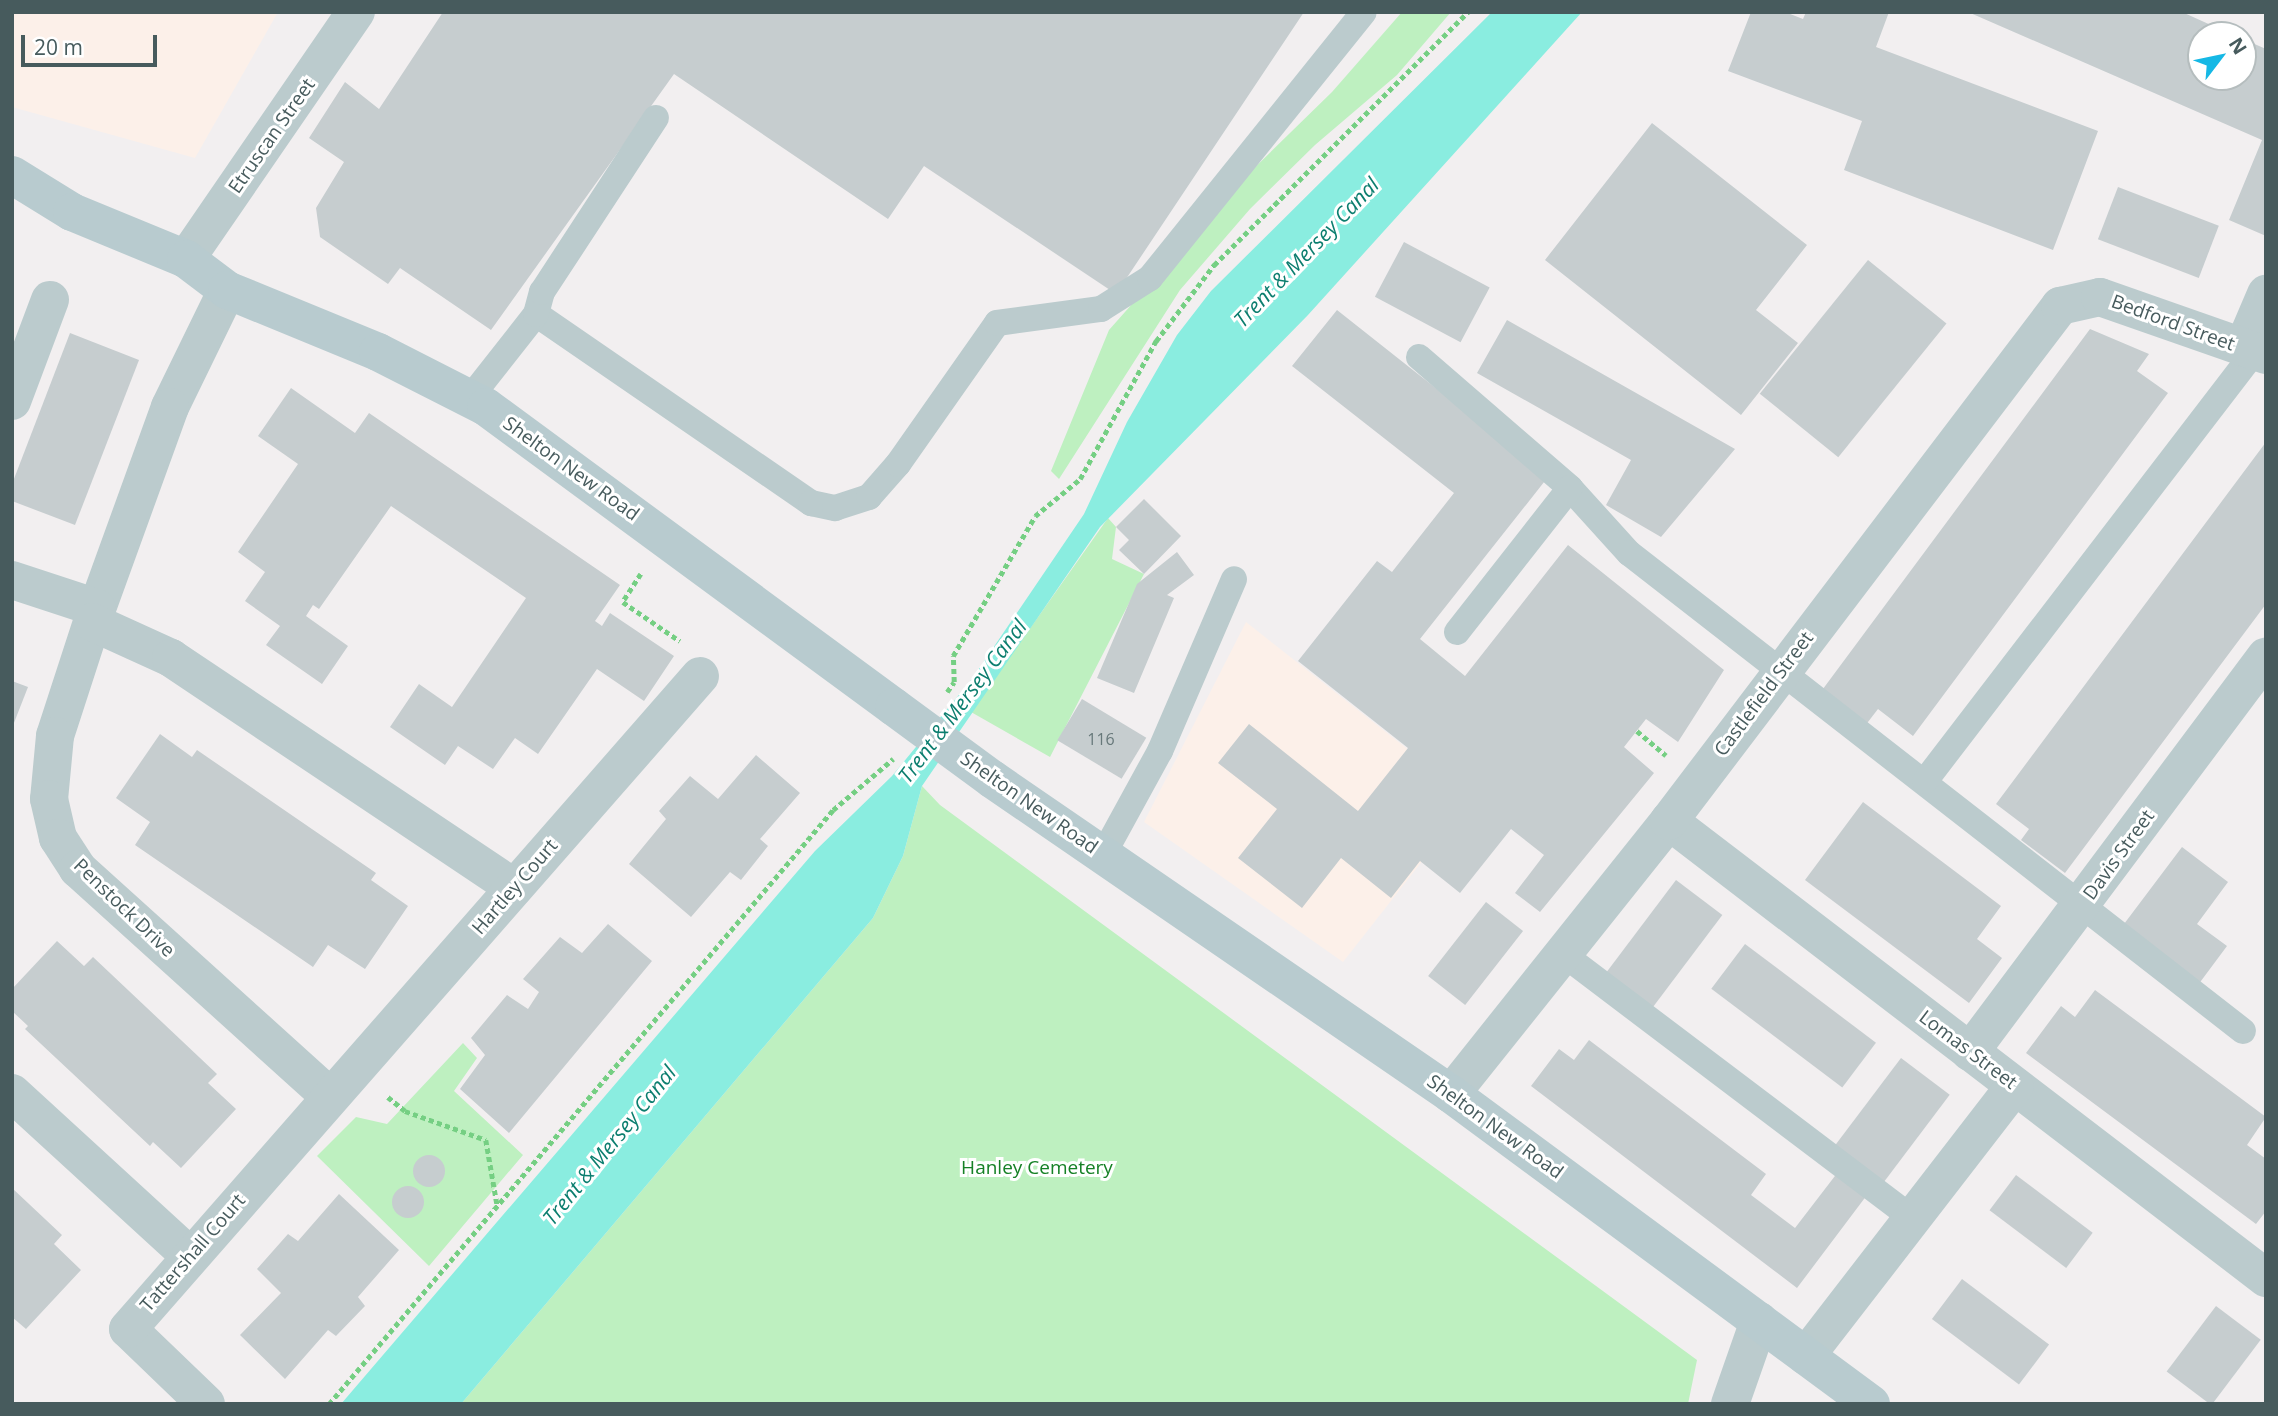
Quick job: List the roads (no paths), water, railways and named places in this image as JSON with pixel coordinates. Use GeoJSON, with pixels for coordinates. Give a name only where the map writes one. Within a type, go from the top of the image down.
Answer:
{"type":"FeatureCollection","features":[{"type":"Feature","properties":{"kind":"main road","name":"Shelton New Road"},"geometry":{"type":"LineString","coordinates":[[12,175],[72,212],[186,259],[227,289],[379,352],[470,398],[992,779],[1451,1094],[1871,1404]]}},
{"type":"Feature","properties":{"kind":"street","name":"Etruscan Street"},"geometry":{"type":"LineString","coordinates":[[186,259],[356,12]]}},
{"type":"Feature","properties":{"kind":"street","name":"Penstock Drive"},"geometry":{"type":"LineString","coordinates":[[227,289],[170,407],[95,615],[55,736],[49,800],[58,838],[78,869],[329,1097]]}},
{"type":"Feature","properties":{"kind":"street"},"geometry":{"type":"LineString","coordinates":[[2254,351],[2266,294]]}},
{"type":"Feature","properties":{"kind":"street","name":"Bedford Street"},"geometry":{"type":"LineString","coordinates":[[2078,299],[2099,297],[2254,351]]}},
{"type":"Feature","properties":{"kind":"street","name":"Castlefield Street"},"geometry":{"type":"LineString","coordinates":[[1451,1094],[1669,821],[1779,672],[2060,306],[2078,299]]}},
{"type":"Feature","properties":{"kind":"street"},"geometry":{"type":"LineString","coordinates":[[12,401],[50,300]]}},
{"type":"Feature","properties":{"kind":"street"},"geometry":{"type":"LineString","coordinates":[[12,580],[95,615],[170,658],[514,888]]}},
{"type":"Feature","properties":{"kind":"street","name":"Davis Street"},"geometry":{"type":"LineString","coordinates":[[1970,1052],[2266,656]]}},
{"type":"Feature","properties":{"kind":"street","name":"Hartley Court"},"geometry":{"type":"LineString","coordinates":[[329,1097],[700,676]]}},
{"type":"Feature","properties":{"kind":"street","name":"Lomas Street"},"geometry":{"type":"LineString","coordinates":[[1669,821],[2266,1278]]}},
{"type":"Feature","properties":{"kind":"street"},"geometry":{"type":"LineString","coordinates":[[1806,1356],[2015,1086]]}},
{"type":"Feature","properties":{"kind":"street"},"geometry":{"type":"LineString","coordinates":[[12,1093],[190,1256]]}},
{"type":"Feature","properties":{"kind":"street","name":"Tattershall Court"},"geometry":{"type":"LineString","coordinates":[[206,1404],[128,1329],[329,1097]]}},
{"type":"Feature","properties":{"kind":"street"},"geometry":{"type":"LineString","coordinates":[[1730,1404],[1759,1321]]}},
{"type":"Feature","properties":{"kind":"lane"},"geometry":{"type":"LineString","coordinates":[[536,314],[811,503],[835,508],[869,497],[898,464],[997,323],[1101,309],[1150,278],[1364,12]]}},
{"type":"Feature","properties":{"kind":"lane"},"geometry":{"type":"LineString","coordinates":[[470,398],[536,314],[542,292],[656,118]]}},
{"type":"Feature","properties":{"kind":"lane"},"geometry":{"type":"LineString","coordinates":[[1925,781],[2254,351]]}},
{"type":"Feature","properties":{"kind":"lane"},"geometry":{"type":"LineString","coordinates":[[1419,357],[1570,488],[1629,553],[2243,1031]]}},
{"type":"Feature","properties":{"kind":"lane"},"geometry":{"type":"LineString","coordinates":[[1457,632],[1570,488]]}},
{"type":"Feature","properties":{"kind":"lane"},"geometry":{"type":"LineString","coordinates":[[1103,855],[1160,751],[1234,579]]}},
{"type":"Feature","properties":{"kind":"lane"},"geometry":{"type":"LineString","coordinates":[[1563,954],[1913,1219]]}},
{"type":"Feature","properties":{"kind":"water","name":"Trent & Mersey Canal"},"geometry":{"type":"Polygon","coordinates":[[[1492,12],[1582,12],[1308,315],[1100,527],[922,786],[903,856],[873,918],[461,1404],[341,1404],[815,851],[892,776],[972,679],[1084,514],[1127,422],[1177,335],[1211,291],[1492,12]]]}},
{"type":"Feature","properties":{"kind":"park label","name":"Hanley Cemetery"},"geometry":{"type":"Point","coordinates":[1037,1168]}}]}
